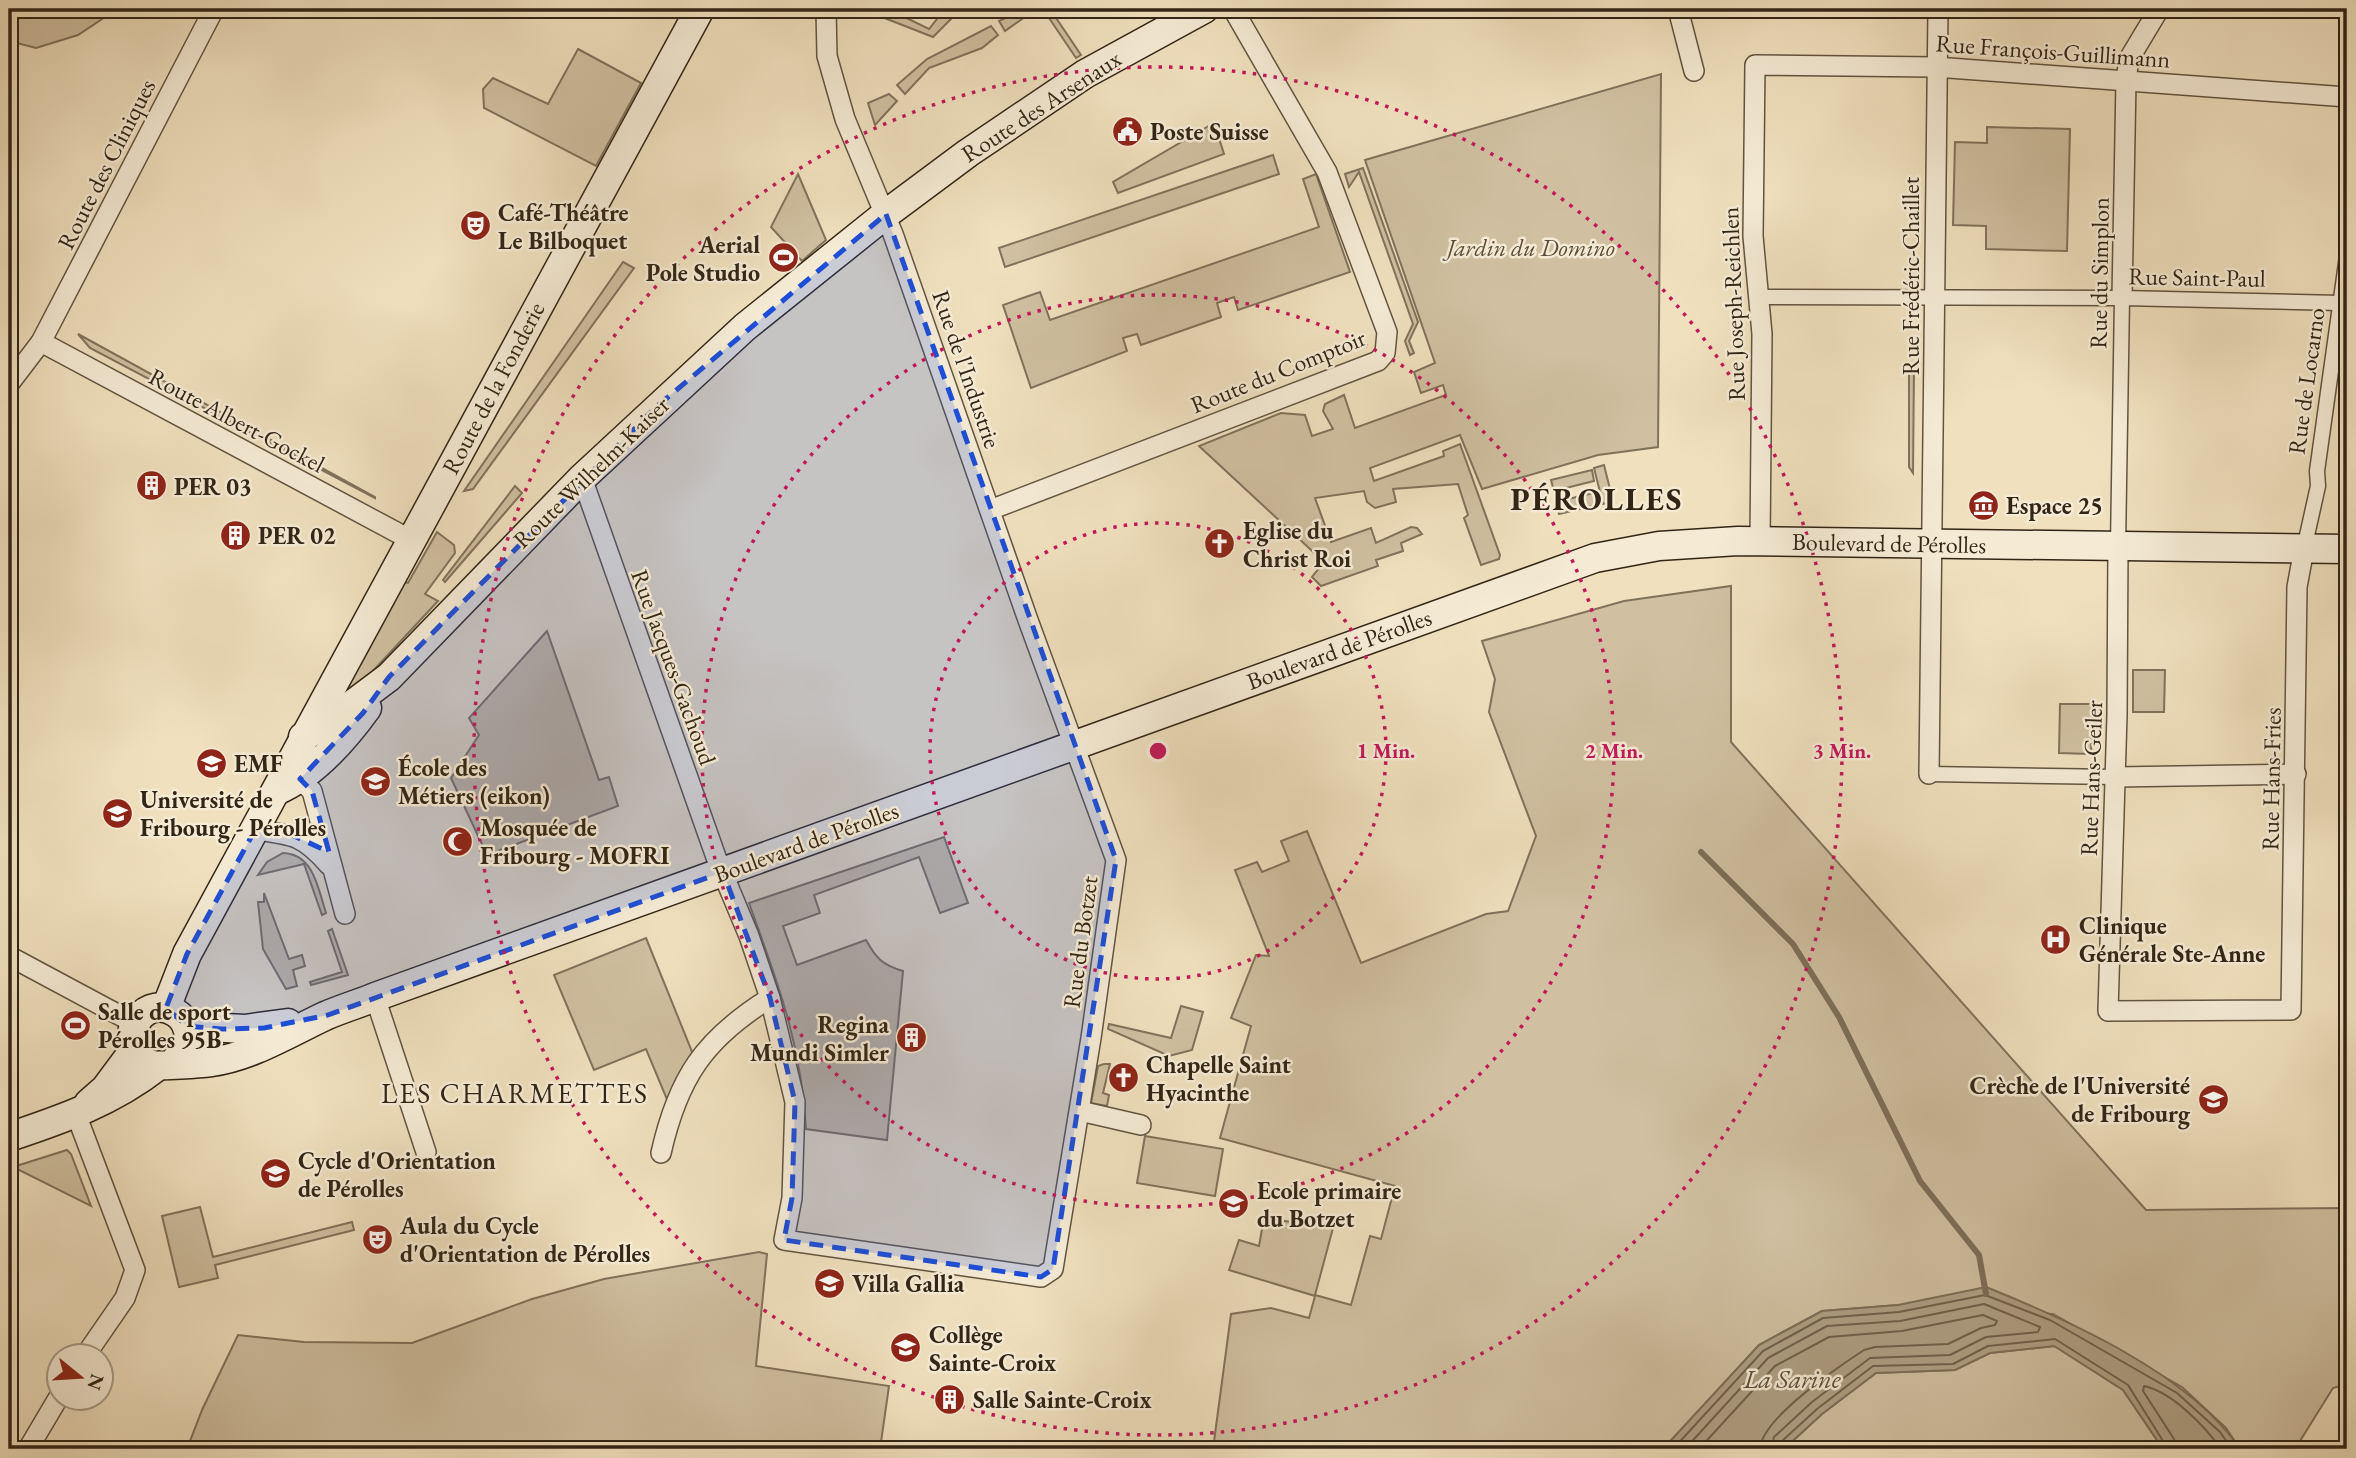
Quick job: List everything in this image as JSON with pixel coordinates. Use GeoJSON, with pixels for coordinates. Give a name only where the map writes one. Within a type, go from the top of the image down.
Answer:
{"type":"FeatureCollection","features":[{"type":"Feature","properties":{"kind":"main road","name":"Route de la Fonderie"},"geometry":{"type":"LineString","coordinates":[[288,780],[303,737],[700,9]]}},
{"type":"Feature","properties":{"kind":"main road","name":"Route des Arsenaux"},"geometry":{"type":"LineString","coordinates":[[886,214],[1085,74],[1204,9]]}},
{"type":"Feature","properties":{"kind":"main road","name":"Route Wilhelm-Kaiser"},"geometry":{"type":"LineString","coordinates":[[303,737],[329,722],[389,677],[582,478],[745,327],[886,214]]}},
{"type":"Feature","properties":{"kind":"main road","name":"Boulevard de Pérolles"},"geometry":{"type":"LineString","coordinates":[[166,1064],[201,1064],[227,1059],[375,997],[1595,558],[1659,546],[1760,541],[2347,549]]}},
{"type":"Feature","properties":{"kind":"main road"},"geometry":{"type":"LineString","coordinates":[[9,1137],[76,1114],[116,1096],[166,1064],[188,1046],[176,1017],[187,954],[255,830],[288,780],[363,713],[389,677]]}},
{"type":"Feature","properties":{"kind":"main road","name":"Boulevard de Pérolles"},"geometry":{"type":"LineString","coordinates":[[134,1037],[149,1010],[176,1017],[264,1028],[328,1015]]}},
{"type":"Feature","properties":{"kind":"main road"},"geometry":{"type":"LineString","coordinates":[[134,1037],[146,1063],[166,1064]]}},
{"type":"Feature","properties":{"kind":"main road"},"geometry":{"type":"LineString","coordinates":[[76,1114],[105,1089],[134,1037]]}},
{"type":"Feature","properties":{"kind":"street","name":"Route des Cliniques"},"geometry":{"type":"LineString","coordinates":[[9,384],[41,342],[214,9]]}},
{"type":"Feature","properties":{"kind":"street","name":"Rue de l'Industrie"},"geometry":{"type":"LineString","coordinates":[[826,9],[827,56],[845,120],[886,214],[1075,744]]}},
{"type":"Feature","properties":{"kind":"street","name":"Route du Comptoir"},"geometry":{"type":"LineString","coordinates":[[990,510],[1378,361],[1385,353],[1387,332],[1327,172],[1233,9]]}},
{"type":"Feature","properties":{"kind":"street"},"geometry":{"type":"LineString","coordinates":[[1678,9],[1695,71]]}},
{"type":"Feature","properties":{"kind":"street","name":"Rue Frédéric-Chaillet"},"geometry":{"type":"LineString","coordinates":[[1929,774],[1930,477],[1935,447],[1935,67],[1938,9]]}},
{"type":"Feature","properties":{"kind":"street","name":"Rue du Simplon"},"geometry":{"type":"LineString","coordinates":[[2119,546],[2126,80],[2129,59],[2159,9]]}},
{"type":"Feature","properties":{"kind":"street","name":"Rue François-Guillimann"},"geometry":{"type":"LineString","coordinates":[[1755,65],[1935,67],[2347,97]]}},
{"type":"Feature","properties":{"kind":"street","name":"Rue Joseph-Reichlen"},"geometry":{"type":"LineString","coordinates":[[1755,65],[1754,236],[1762,334],[1760,541]]}},
{"type":"Feature","properties":{"kind":"street","name":"Rue de Locarno"},"geometry":{"type":"LineString","coordinates":[[2304,548],[2318,486],[2316,471],[2347,256]]}},
{"type":"Feature","properties":{"kind":"street","name":"Rue Saint-Paul"},"geometry":{"type":"LineString","coordinates":[[1758,297],[2122,298],[2340,303]]}},
{"type":"Feature","properties":{"kind":"street","name":"Route Albert-Gockel"},"geometry":{"type":"LineString","coordinates":[[41,342],[411,540]]}},
{"type":"Feature","properties":{"kind":"street","name":"Rue Jacques-Gachoud"},"geometry":{"type":"LineString","coordinates":[[582,478],[770,998],[795,1102],[792,1198],[783,1240],[1041,1277],[1053,1269]]}},
{"type":"Feature","properties":{"kind":"street","name":"Rue Hans-Geiler"},"geometry":{"type":"LineString","coordinates":[[2108,1011],[2116,777],[2119,546]]}},
{"type":"Feature","properties":{"kind":"street","name":"Rue Hans-Fries"},"geometry":{"type":"LineString","coordinates":[[2108,1011],[2291,1010],[2297,587],[2304,548]]}},
{"type":"Feature","properties":{"kind":"street","name":"Rue du Botzet"},"geometry":{"type":"LineString","coordinates":[[1053,1269],[1080,1111],[1116,860],[1075,744]]}},
{"type":"Feature","properties":{"kind":"street"},"geometry":{"type":"LineString","coordinates":[[1929,774],[2116,777],[2296,774]]}},
{"type":"Feature","properties":{"kind":"street"},"geometry":{"type":"LineString","coordinates":[[288,780],[312,792],[345,914]]}},
{"type":"Feature","properties":{"kind":"street"},"geometry":{"type":"LineString","coordinates":[[255,830],[292,835],[311,844],[330,865]]}},
{"type":"Feature","properties":{"kind":"street"},"geometry":{"type":"LineString","coordinates":[[9,956],[134,1037]]}},
{"type":"Feature","properties":{"kind":"street"},"geometry":{"type":"LineString","coordinates":[[375,997],[426,1152]]}},
{"type":"Feature","properties":{"kind":"street"},"geometry":{"type":"LineString","coordinates":[[661,1153],[671,1109],[686,1079],[716,1038],[739,1017],[770,998]]}},
{"type":"Feature","properties":{"kind":"street"},"geometry":{"type":"LineString","coordinates":[[1080,1111],[1140,1125]]}},
{"type":"Feature","properties":{"kind":"street"},"geometry":{"type":"LineString","coordinates":[[76,1114],[135,1270],[125,1298],[95,1342]]}},
{"type":"Feature","properties":{"kind":"street"},"geometry":{"type":"LineString","coordinates":[[28,1449],[50,1412]]}},
{"type":"Feature","properties":{"kind":"highlighted area"},"geometry":{"type":"Polygon","coordinates":[[[886,214],[1116,860],[1053,1269],[1041,1277],[784,1240],[792,1198],[795,1102],[770,998],[723,872],[328,1015],[264,1028],[221,1029],[187,1026],[166,1008],[187,954],[255,830],[292,835],[329,852],[312,791],[300,779],[363,713],[389,677],[655,408],[886,214]]]}},
{"type":"Feature","properties":{"kind":"green space"},"geometry":{"type":"Polygon","coordinates":[[[9,9],[117,9],[78,35],[36,48],[9,41],[9,9]]]}},
{"type":"Feature","properties":{"kind":"green space"},"geometry":{"type":"Polygon","coordinates":[[[888,9],[929,29],[945,9],[957,13],[933,37],[864,10],[888,9]]]}},
{"type":"Feature","properties":{"kind":"green space"},"geometry":{"type":"Polygon","coordinates":[[[1025,9],[1029,14],[1005,31],[999,21],[1025,9]]]}},
{"type":"Feature","properties":{"kind":"green space"},"geometry":{"type":"Polygon","coordinates":[[[1043,9],[1050,9],[1081,55],[1076,58],[1043,9]]]}},
{"type":"Feature","properties":{"kind":"green space"},"geometry":{"type":"Polygon","coordinates":[[[991,26],[998,35],[982,48],[929,68],[905,94],[897,85],[927,59],[991,26]]]}},
{"type":"Feature","properties":{"kind":"green space"},"geometry":{"type":"Polygon","coordinates":[[[578,49],[641,83],[596,166],[484,108],[483,89],[493,78],[548,104],[578,49]]]}},
{"type":"Feature","properties":{"kind":"green space","name":"Jardin du Domino"},"geometry":{"type":"Polygon","coordinates":[[[1661,74],[1658,447],[1598,455],[1482,489],[1460,435],[1370,468],[1374,481],[1444,456],[1443,451],[1460,444],[1500,555],[1499,559],[1481,565],[1464,518],[1468,515],[1458,484],[1393,489],[1396,502],[1375,508],[1367,502],[1364,491],[1315,498],[1331,542],[1371,528],[1376,543],[1411,527],[1417,528],[1422,534],[1401,543],[1403,551],[1376,560],[1378,566],[1321,586],[1312,577],[1324,562],[1199,446],[1281,413],[1305,415],[1312,436],[1333,429],[1323,411],[1325,404],[1344,395],[1355,428],[1446,395],[1443,385],[1421,393],[1414,372],[1435,363],[1365,160],[1661,74]]]}},
{"type":"Feature","properties":{"kind":"green space"},"geometry":{"type":"Polygon","coordinates":[[[889,94],[897,101],[875,125],[868,103],[889,94]]]}},
{"type":"Feature","properties":{"kind":"green space"},"geometry":{"type":"Polygon","coordinates":[[[1214,123],[1224,154],[1118,193],[1113,182],[1214,123]]]}},
{"type":"Feature","properties":{"kind":"green space"},"geometry":{"type":"Polygon","coordinates":[[[1987,127],[2070,129],[2067,251],[1986,249],[1986,226],[1953,225],[1955,142],[1987,143],[1987,127]]]}},
{"type":"Feature","properties":{"kind":"green space"},"geometry":{"type":"Polygon","coordinates":[[[1273,155],[1279,174],[1005,267],[999,248],[1273,155]]]}},
{"type":"Feature","properties":{"kind":"green space"},"geometry":{"type":"Polygon","coordinates":[[[1363,168],[1418,322],[1409,341],[1414,353],[1410,355],[1405,341],[1413,324],[1359,172],[1349,187],[1345,174],[1363,168]]]}},
{"type":"Feature","properties":{"kind":"green space"},"geometry":{"type":"Polygon","coordinates":[[[798,174],[826,240],[802,261],[771,227],[798,174]]]}},
{"type":"Feature","properties":{"kind":"green space"},"geometry":{"type":"Polygon","coordinates":[[[1316,174],[1350,272],[1238,310],[1234,297],[1217,303],[1221,317],[1141,345],[1137,334],[1123,338],[1127,351],[1031,388],[1003,305],[1040,292],[1050,320],[1319,227],[1303,179],[1316,174]]]}},
{"type":"Feature","properties":{"kind":"green space"},"geometry":{"type":"Polygon","coordinates":[[[623,262],[634,268],[473,489],[464,491],[623,262]]]}},
{"type":"Feature","properties":{"kind":"green space"},"geometry":{"type":"Polygon","coordinates":[[[78,334],[375,497],[375,498],[90,348],[78,334]]]}},
{"type":"Feature","properties":{"kind":"green space"},"geometry":{"type":"Polygon","coordinates":[[[1909,366],[1914,366],[1913,473],[1909,467],[1909,366]]]}},
{"type":"Feature","properties":{"kind":"green space"},"geometry":{"type":"Polygon","coordinates":[[[1604,465],[1613,501],[1603,504],[1594,468],[1604,465]]]}},
{"type":"Feature","properties":{"kind":"green space"},"geometry":{"type":"Polygon","coordinates":[[[1592,470],[1594,481],[1554,491],[1551,480],[1592,470]]]}},
{"type":"Feature","properties":{"kind":"green space"},"geometry":{"type":"Polygon","coordinates":[[[515,486],[522,493],[445,582],[443,580],[515,486]]]}},
{"type":"Feature","properties":{"kind":"green space"},"geometry":{"type":"Polygon","coordinates":[[[1597,492],[1600,504],[1559,514],[1556,502],[1597,492]]]}},
{"type":"Feature","properties":{"kind":"green space"},"geometry":{"type":"Polygon","coordinates":[[[437,532],[454,545],[455,553],[425,594],[438,601],[345,701],[340,699],[403,582],[408,583],[437,532]]]}},
{"type":"Feature","properties":{"kind":"green space"},"geometry":{"type":"Polygon","coordinates":[[[1731,586],[1731,742],[2146,1210],[2347,1208],[2347,1384],[2333,1388],[2295,1449],[2240,1449],[2226,1428],[2182,1387],[2053,1314],[1898,1305],[1822,1311],[1759,1345],[1663,1449],[1213,1449],[1231,1314],[1271,1308],[1309,1318],[1315,1296],[1229,1270],[1239,1240],[1259,1246],[1264,1218],[1333,1228],[1315,1295],[1351,1305],[1370,1236],[1381,1239],[1395,1186],[1220,1138],[1251,1026],[1231,1018],[1256,955],[1269,956],[1235,870],[1257,862],[1262,872],[1289,861],[1281,841],[1307,831],[1361,963],[1486,914],[1508,911],[1536,836],[1489,712],[1495,679],[1482,641],[1624,601],[1731,586]]]}},
{"type":"Feature","properties":{"kind":"green space"},"geometry":{"type":"Polygon","coordinates":[[[547,631],[599,780],[609,777],[618,806],[487,855],[451,778],[479,735],[469,718],[547,631]]]}},
{"type":"Feature","properties":{"kind":"green space"},"geometry":{"type":"Polygon","coordinates":[[[2133,670],[2165,670],[2164,712],[2133,712],[2133,670]]]}},
{"type":"Feature","properties":{"kind":"green space"},"geometry":{"type":"Polygon","coordinates":[[[2060,704],[2092,704],[2091,754],[2059,753],[2060,704]]]}},
{"type":"Feature","properties":{"kind":"green space"},"geometry":{"type":"Polygon","coordinates":[[[944,837],[968,903],[940,913],[919,857],[814,895],[820,913],[783,926],[797,965],[866,940],[880,960],[903,971],[887,1140],[806,1129],[793,1041],[778,987],[749,903],[944,837]]]}},
{"type":"Feature","properties":{"kind":"green space"},"geometry":{"type":"Polygon","coordinates":[[[283,853],[302,859],[308,866],[326,913],[322,915],[304,864],[258,875],[267,862],[283,853]]]}},
{"type":"Feature","properties":{"kind":"green space"},"geometry":{"type":"Polygon","coordinates":[[[264,893],[289,959],[302,955],[305,966],[293,970],[297,986],[286,989],[263,949],[258,902],[264,902],[264,893]]]}},
{"type":"Feature","properties":{"kind":"green space"},"geometry":{"type":"Polygon","coordinates":[[[332,929],[348,975],[311,985],[310,982],[342,972],[328,931],[332,929]]]}},
{"type":"Feature","properties":{"kind":"green space"},"geometry":{"type":"Polygon","coordinates":[[[646,938],[697,1064],[671,1109],[646,1049],[594,1070],[554,975],[646,938]]]}},
{"type":"Feature","properties":{"kind":"green space"},"geometry":{"type":"Polygon","coordinates":[[[1181,1006],[1203,1012],[1192,1050],[1169,1056],[1108,1029],[1109,1024],[1171,1038],[1181,1006]]]}},
{"type":"Feature","properties":{"kind":"green space"},"geometry":{"type":"Polygon","coordinates":[[[1110,1064],[1103,1093],[1109,1095],[1107,1106],[1091,1103],[1098,1066],[1110,1064]]]}},
{"type":"Feature","properties":{"kind":"green space"},"geometry":{"type":"Polygon","coordinates":[[[1145,1136],[1223,1149],[1215,1196],[1137,1183],[1145,1136]]]}},
{"type":"Feature","properties":{"kind":"green space"},"geometry":{"type":"Polygon","coordinates":[[[67,1150],[71,1154],[91,1206],[13,1167],[67,1150]]]}},
{"type":"Feature","properties":{"kind":"green space"},"geometry":{"type":"Polygon","coordinates":[[[200,1207],[213,1257],[352,1222],[354,1230],[215,1265],[218,1278],[179,1287],[162,1216],[200,1207]]]}},
{"type":"Feature","properties":{"kind":"green space"},"geometry":{"type":"Polygon","coordinates":[[[759,1252],[767,1254],[756,1366],[889,1386],[880,1449],[187,1449],[202,1410],[238,1335],[304,1342],[412,1343],[532,1299],[604,1279],[759,1252]]]}},
{"type":"Feature","properties":{"kind":"green space"},"geometry":{"type":"Polygon","coordinates":[[[2055,1346],[2123,1390],[2163,1449],[1784,1449],[1822,1414],[1876,1373],[1955,1370],[1990,1353],[2055,1346]]]}},
{"type":"Feature","properties":{"kind":"water","name":"La Sarine"},"geometry":{"type":"Polygon","coordinates":[[[1986,1287],[2089,1333],[2159,1373],[2218,1422],[2240,1449],[2163,1449],[2123,1390],[2054,1346],[1990,1353],[1955,1370],[1876,1373],[1822,1414],[1784,1449],[1663,1449],[1759,1345],[1822,1311],[1898,1305],[1986,1287]]]}},
{"type":"Feature","properties":{"kind":"waterway"},"geometry":{"type":"LineString","coordinates":[[1701,852],[1793,944],[1839,1017],[1920,1181],[1979,1255],[1986,1294]]}},
{"type":"Feature","properties":{"kind":"place","name":"Poste Suisse"},"geometry":{"type":"Point","coordinates":[1127,131]}},
{"type":"Feature","properties":{"kind":"place","name":"Café-Théâtre Le Bilboquet"},"geometry":{"type":"Point","coordinates":[475,226]}},
{"type":"Feature","properties":{"kind":"place","name":"Aerial Pole Studio"},"geometry":{"type":"Point","coordinates":[783,258]}},
{"type":"Feature","properties":{"kind":"place","name":"PER 03"},"geometry":{"type":"Point","coordinates":[151,486]}},
{"type":"Feature","properties":{"kind":"place","name":"Espace 25"},"geometry":{"type":"Point","coordinates":[1983,505]}},
{"type":"Feature","properties":{"kind":"place","name":"PER 02"},"geometry":{"type":"Point","coordinates":[235,535]}},
{"type":"Feature","properties":{"kind":"place","name":"Eglise du Christ Roi"},"geometry":{"type":"Point","coordinates":[1220,544]}},
{"type":"Feature","properties":{"kind":"place","name":"EMF"},"geometry":{"type":"Point","coordinates":[211,763]}},
{"type":"Feature","properties":{"kind":"place","name":"École des Métiers (eikon)"},"geometry":{"type":"Point","coordinates":[375,781]}},
{"type":"Feature","properties":{"kind":"place","name":"Université de Fribourg - Pérolles"},"geometry":{"type":"Point","coordinates":[117,813]}},
{"type":"Feature","properties":{"kind":"place","name":"Mosquée de Fribourg - MOFRI"},"geometry":{"type":"Point","coordinates":[457,841]}},
{"type":"Feature","properties":{"kind":"place","name":"Clinique Générale Ste-Anne"},"geometry":{"type":"Point","coordinates":[2056,939]}},
{"type":"Feature","properties":{"kind":"place","name":"Salle de sport Pérolles 95B"},"geometry":{"type":"Point","coordinates":[75,1025]}},
{"type":"Feature","properties":{"kind":"place","name":"Regina Mundi Simler"},"geometry":{"type":"Point","coordinates":[912,1038]}},
{"type":"Feature","properties":{"kind":"place","name":"Chapelle Saint Hyacinthe"},"geometry":{"type":"Point","coordinates":[1123,1078]}},
{"type":"Feature","properties":{"kind":"place","name":"Crèche de l'Université de Fribourg"},"geometry":{"type":"Point","coordinates":[2213,1099]}},
{"type":"Feature","properties":{"kind":"place","name":"Cycle d'Orientation de Pérolles"},"geometry":{"type":"Point","coordinates":[275,1174]}},
{"type":"Feature","properties":{"kind":"place","name":"Ecole primaire du Botzet"},"geometry":{"type":"Point","coordinates":[1234,1204]}},
{"type":"Feature","properties":{"kind":"place","name":"Aula du Cycle d'Orientation de Pérolles"},"geometry":{"type":"Point","coordinates":[377,1239]}},
{"type":"Feature","properties":{"kind":"place","name":"Villa Gallia"},"geometry":{"type":"Point","coordinates":[829,1283]}},
{"type":"Feature","properties":{"kind":"place","name":"Collège Sainte-Croix"},"geometry":{"type":"Point","coordinates":[906,1348]}},
{"type":"Feature","properties":{"kind":"place","name":"Salle Sainte-Croix"},"geometry":{"type":"Point","coordinates":[950,1399]}},
{"type":"Feature","properties":{"kind":"district","name":"PÉROLLES"},"geometry":{"type":"Point","coordinates":[1597,499]}},
{"type":"Feature","properties":{"kind":"district","name":"LES CHARMETTES"},"geometry":{"type":"Point","coordinates":[515,1093]}}]}
